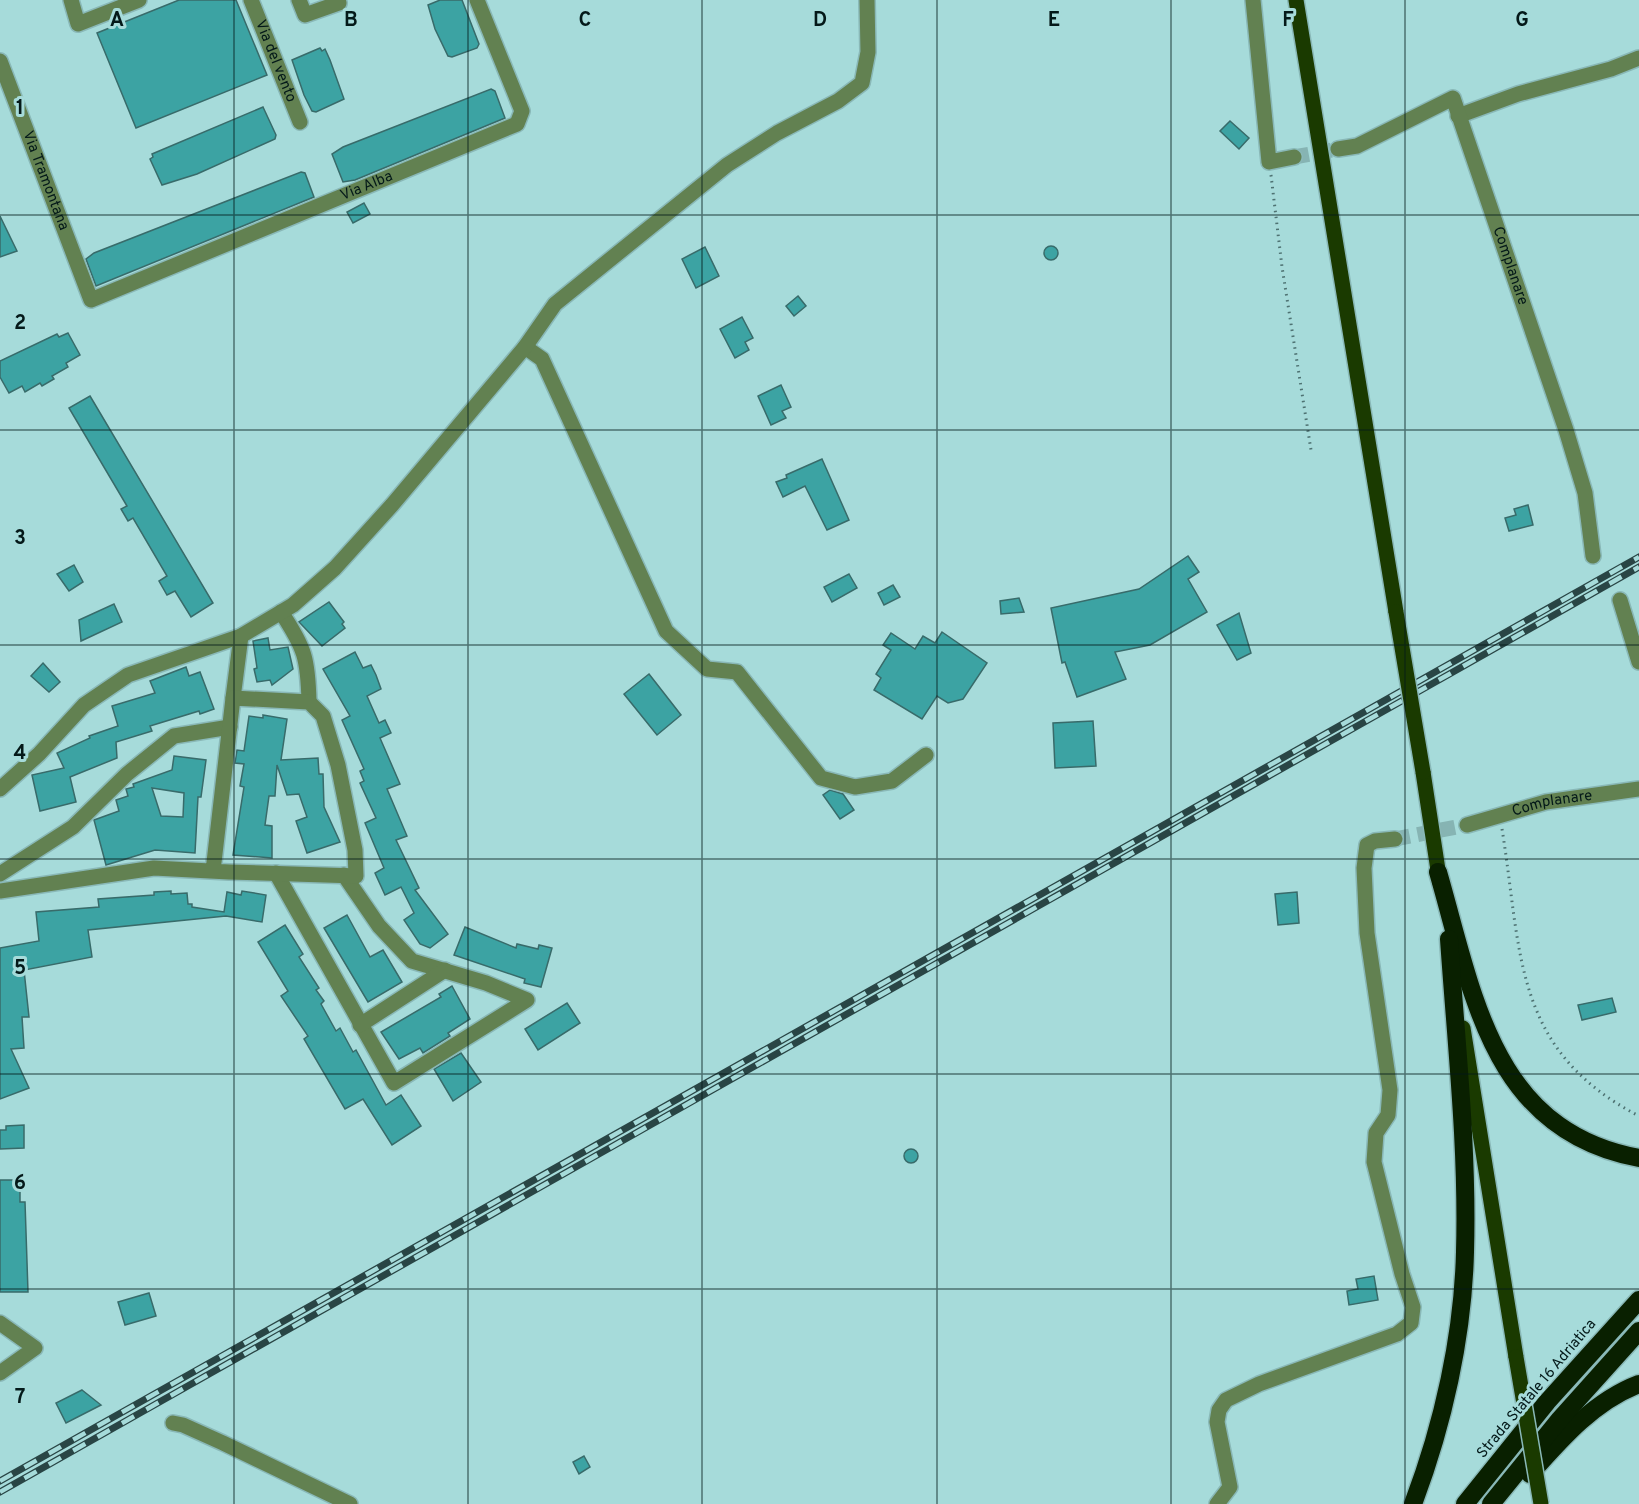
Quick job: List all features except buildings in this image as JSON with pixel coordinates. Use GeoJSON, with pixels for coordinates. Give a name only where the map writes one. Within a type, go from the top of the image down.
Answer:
{"type":"FeatureCollection","features":[{"type":"Feature","properties":{"kind":"highway"},"geometry":{"type":"LineString","coordinates":[[1438,872],[1481,1020],[1492,1047],[1508,1073],[1542,1110],[1571,1132],[1609,1150],[1639,1158]]}},
{"type":"Feature","properties":{"kind":"highway"},"geometry":{"type":"LineString","coordinates":[[1413,1504],[1442,1410],[1458,1330],[1464,1272],[1464,1175],[1449,939]]}},
{"type":"Feature","properties":{"kind":"highway","name":"Strada Statale 16 Adriatica"},"geometry":{"type":"LineString","coordinates":[[1465,1504],[1547,1402],[1639,1300]]}},
{"type":"Feature","properties":{"kind":"highway"},"geometry":{"type":"LineString","coordinates":[[1491,1504],[1560,1419],[1639,1331]]}},
{"type":"Feature","properties":{"kind":"highway"},"geometry":{"type":"LineString","coordinates":[[1503,1504],[1581,1421],[1608,1400],[1639,1384]]}},
{"type":"Feature","properties":{"kind":"main road"},"geometry":{"type":"LineString","coordinates":[[1296,0],[1540,1504]]}},
{"type":"Feature","properties":{"kind":"street"},"geometry":{"type":"LineString","coordinates":[[71,0],[78,24],[139,0]]}},
{"type":"Feature","properties":{"kind":"street","name":"Via del vento"},"geometry":{"type":"LineString","coordinates":[[251,0],[300,122]]}},
{"type":"Feature","properties":{"kind":"street"},"geometry":{"type":"LineString","coordinates":[[299,0],[305,15],[339,3]]}},
{"type":"Feature","properties":{"kind":"street","name":"Via Alba"},"geometry":{"type":"LineString","coordinates":[[91,300],[517,124],[522,111],[477,0]]}},
{"type":"Feature","properties":{"kind":"street"},"geometry":{"type":"LineString","coordinates":[[0,789],[39,754],[84,705],[128,675],[241,636],[281,612],[335,568],[392,506],[525,347],[555,304],[728,165],[777,133],[838,101],[862,83],[868,52],[867,0]]}},
{"type":"Feature","properties":{"kind":"street"},"geometry":{"type":"LineString","coordinates":[[1252,0],[1269,162],[1294,157]]}},
{"type":"Feature","properties":{"kind":"street"},"geometry":{"type":"LineString","coordinates":[[1338,149],[1357,146],[1453,98],[1458,116],[1518,94],[1611,69],[1639,58]]}},
{"type":"Feature","properties":{"kind":"street","name":"Via Tramontana"},"geometry":{"type":"LineString","coordinates":[[0,61],[91,300]]}},
{"type":"Feature","properties":{"kind":"street","name":"Complanare"},"geometry":{"type":"LineString","coordinates":[[1458,116],[1566,430],[1585,493],[1593,556]]}},
{"type":"Feature","properties":{"kind":"street"},"geometry":{"type":"LineString","coordinates":[[525,347],[542,359],[666,631],[707,669],[737,672],[821,778],[855,787],[892,781],[926,755]]}},
{"type":"Feature","properties":{"kind":"street"},"geometry":{"type":"LineString","coordinates":[[1620,600],[1639,662]]}},
{"type":"Feature","properties":{"kind":"street"},"geometry":{"type":"LineString","coordinates":[[281,612],[299,640],[308,664],[309,702]]}},
{"type":"Feature","properties":{"kind":"street"},"geometry":{"type":"LineString","coordinates":[[213,871],[241,636]]}},
{"type":"Feature","properties":{"kind":"street"},"geometry":{"type":"LineString","coordinates":[[0,891],[154,868],[356,876],[355,850],[348,811],[323,716],[309,702],[233,698]]}},
{"type":"Feature","properties":{"kind":"street"},"geometry":{"type":"LineString","coordinates":[[0,874],[74,827],[127,774],[174,736],[230,727]]}},
{"type":"Feature","properties":{"kind":"street","name":"Complanare"},"geometry":{"type":"LineString","coordinates":[[1467,825],[1546,802],[1639,789]]}},
{"type":"Feature","properties":{"kind":"street"},"geometry":{"type":"LineString","coordinates":[[1217,1504],[1230,1487],[1216,1422],[1219,1410],[1226,1400],[1259,1384],[1397,1334],[1411,1323],[1413,1307],[1402,1274],[1374,1162],[1376,1133],[1388,1115],[1390,1090],[1367,933],[1364,868],[1367,845],[1375,841],[1395,839]]}},
{"type":"Feature","properties":{"kind":"street"},"geometry":{"type":"LineString","coordinates":[[276,873],[394,1083],[527,1000],[445,970],[412,961],[378,926],[344,876]]}},
{"type":"Feature","properties":{"kind":"street"},"geometry":{"type":"LineString","coordinates":[[360,1025],[445,970]]}},
{"type":"Feature","properties":{"kind":"street"},"geometry":{"type":"LineString","coordinates":[[0,1323],[35,1348],[0,1373]]}},
{"type":"Feature","properties":{"kind":"street"},"geometry":{"type":"LineString","coordinates":[[172,1423],[223,1443],[350,1504]]}},
{"type":"Feature","properties":{"kind":"path"},"geometry":{"type":"LineString","coordinates":[[1269,162],[1282,267],[1311,450]]}},
{"type":"Feature","properties":{"kind":"path"},"geometry":{"type":"LineString","coordinates":[[1499,816],[1513,921],[1527,991],[1547,1033],[1570,1065],[1607,1100],[1639,1116]]}},
{"type":"Feature","properties":{"kind":"tunnel"},"geometry":{"type":"LineString","coordinates":[[1294,157],[1338,149]]}},
{"type":"Feature","properties":{"kind":"tunnel"},"geometry":{"type":"LineString","coordinates":[[1395,839],[1467,825]]}},
{"type":"Feature","properties":{"kind":"railway"},"geometry":{"type":"LineString","coordinates":[[0,1481],[1639,557]]}},
{"type":"Feature","properties":{"kind":"railway"},"geometry":{"type":"LineString","coordinates":[[0,1492],[1639,567]]}}]}
